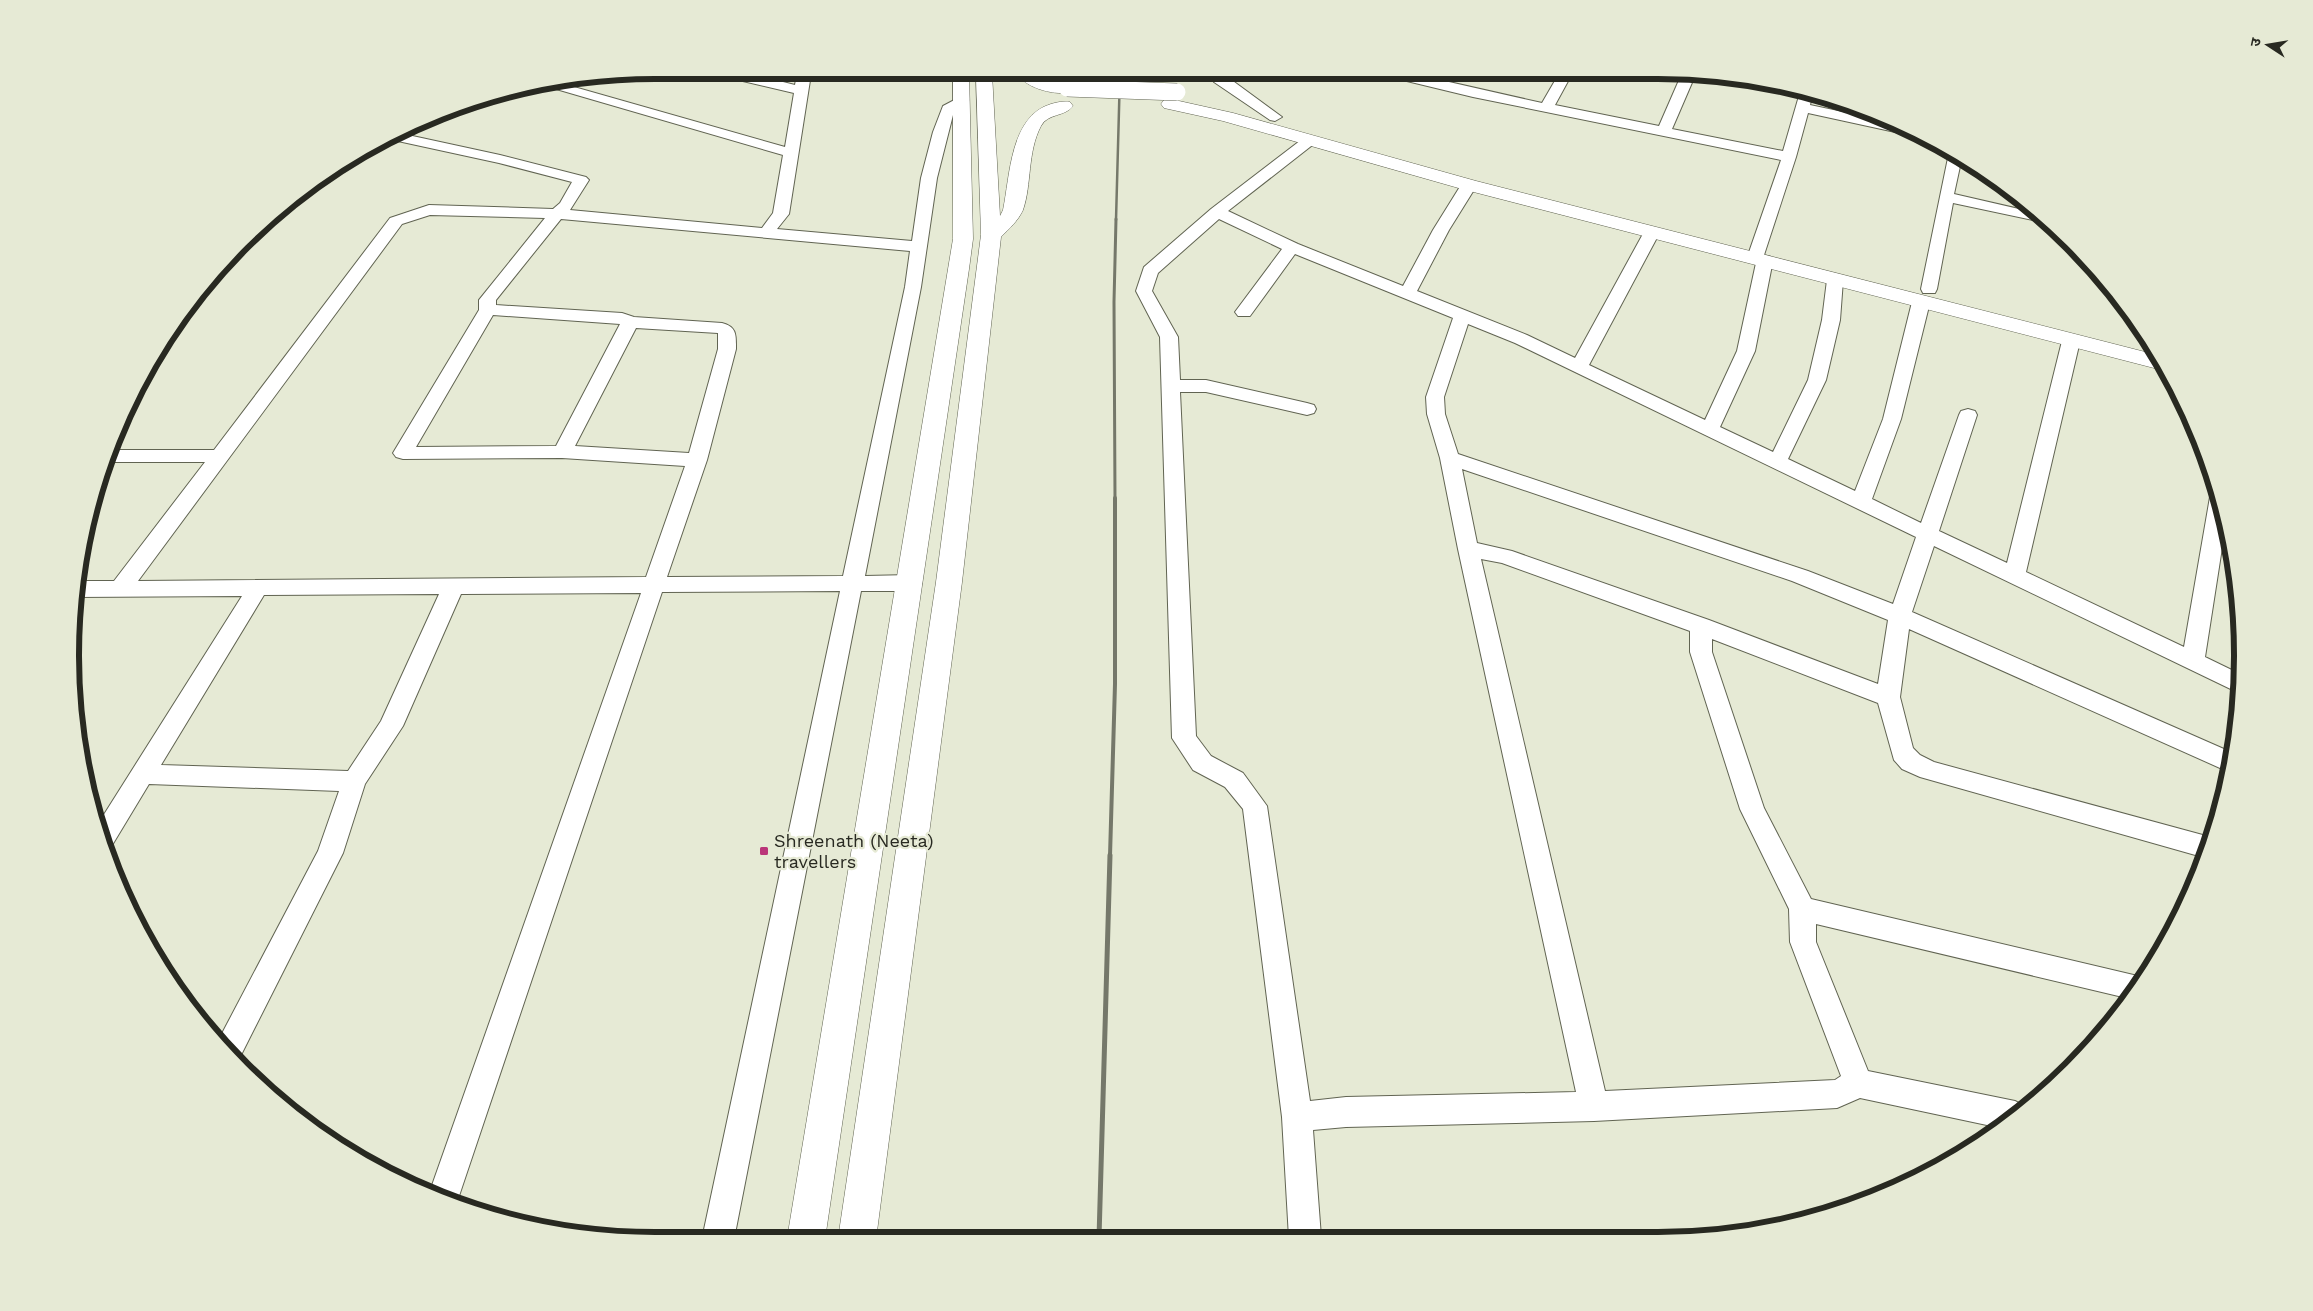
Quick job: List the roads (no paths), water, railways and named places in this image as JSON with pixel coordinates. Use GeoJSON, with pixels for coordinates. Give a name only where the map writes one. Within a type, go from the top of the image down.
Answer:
{"type":"FeatureCollection","features":[{"type":"Feature","properties":{"kind":"street"},"geometry":{"type":"LineString","coordinates":[[756,79],[801,90]]}},
{"type":"Feature","properties":{"kind":"street"},"geometry":{"type":"LineString","coordinates":[[766,233],[781,214],[803,79]]}},
{"type":"Feature","properties":{"kind":"street"},"geometry":{"type":"LineString","coordinates":[[858,1232],[949,582],[991,235],[984,79]]}},
{"type":"Feature","properties":{"kind":"street"},"geometry":{"type":"LineString","coordinates":[[1031,79],[1044,85],[1174,98],[1276,117],[1760,254],[1925,296],[2071,341],[2153,361]]}},
{"type":"Feature","properties":{"kind":"street"},"geometry":{"type":"LineString","coordinates":[[1220,79],[1276,117]]}},
{"type":"Feature","properties":{"kind":"street"},"geometry":{"type":"LineString","coordinates":[[1439,79],[1546,108],[1789,157]]}},
{"type":"Feature","properties":{"kind":"street"},"geometry":{"type":"LineString","coordinates":[[1546,108],[1563,79]]}},
{"type":"Feature","properties":{"kind":"street"},"geometry":{"type":"LineString","coordinates":[[1664,132],[1686,80]]}},
{"type":"Feature","properties":{"kind":"street"},"geometry":{"type":"LineString","coordinates":[[560,87],[791,153]]}},
{"type":"Feature","properties":{"kind":"street"},"geometry":{"type":"LineString","coordinates":[[719,1232],[911,297],[929,178],[940,132],[948,109],[962,87]]}},
{"type":"Feature","properties":{"kind":"street"},"geometry":{"type":"LineString","coordinates":[[807,1232],[911,583],[961,254],[962,87]]}},
{"type":"Feature","properties":{"kind":"street"},"geometry":{"type":"LineString","coordinates":[[991,235],[1006,222],[1013,210],[1031,129],[1039,117],[1048,110],[1064,106],[1174,98],[1310,140],[1469,185],[1652,232],[1760,254],[1835,280],[1925,296],[2140,340]]}},
{"type":"Feature","properties":{"kind":"street"},"geometry":{"type":"LineString","coordinates":[[1710,428],[1746,351],[1760,254],[1805,98]]}},
{"type":"Feature","properties":{"kind":"street"},"geometry":{"type":"LineString","coordinates":[[1802,107],[1887,127]]}},
{"type":"Feature","properties":{"kind":"street"},"geometry":{"type":"LineString","coordinates":[[401,138],[500,159],[582,180],[566,206],[487,300],[488,310],[403,453],[562,452],[697,460]]}},
{"type":"Feature","properties":{"kind":"street"},"geometry":{"type":"LineString","coordinates":[[1305,1232],[1297,1118],[1255,806],[1234,780],[1202,763],[1184,738],[1169,338],[1144,290],[1150,271],[1217,212],[1310,140]]}},
{"type":"Feature","properties":{"kind":"street"},"geometry":{"type":"LineString","coordinates":[[1861,501],[1892,419],[1925,296],[1954,161]]}},
{"type":"Feature","properties":{"kind":"street"},"geometry":{"type":"LineString","coordinates":[[1408,294],[1441,230],[1469,185]]}},
{"type":"Feature","properties":{"kind":"street"},"geometry":{"type":"LineString","coordinates":[[1946,197],[2031,216]]}},
{"type":"Feature","properties":{"kind":"street"},"geometry":{"type":"LineString","coordinates":[[120,589],[396,221],[428,210],[558,214],[919,247]]}},
{"type":"Feature","properties":{"kind":"street"},"geometry":{"type":"LineString","coordinates":[[1217,212],[1292,247],[1521,339],[1710,428],[2233,681]]}},
{"type":"Feature","properties":{"kind":"street"},"geometry":{"type":"LineString","coordinates":[[1579,366],[1652,232]]}},
{"type":"Feature","properties":{"kind":"street"},"geometry":{"type":"LineString","coordinates":[[1244,312],[1292,247]]}},
{"type":"Feature","properties":{"kind":"street"},"geometry":{"type":"LineString","coordinates":[[1778,461],[1817,380],[1831,320],[1835,280]]}},
{"type":"Feature","properties":{"kind":"street"},"geometry":{"type":"LineString","coordinates":[[445,1192],[697,460],[727,349],[727,331],[722,328],[630,322],[622,318],[488,310]]}},
{"type":"Feature","properties":{"kind":"street"},"geometry":{"type":"LineString","coordinates":[[1462,315],[1435,396],[1436,414],[1450,458],[1468,549],[1594,1106]]}},
{"type":"Feature","properties":{"kind":"street"},"geometry":{"type":"LineString","coordinates":[[562,452],[630,322]]}},
{"type":"Feature","properties":{"kind":"street"},"geometry":{"type":"LineString","coordinates":[[2014,576],[2071,341]]}},
{"type":"Feature","properties":{"kind":"street"},"geometry":{"type":"LineString","coordinates":[[1172,386],[1206,386],[1307,409]]}},
{"type":"Feature","properties":{"kind":"street"},"geometry":{"type":"LineString","coordinates":[[1968,415],[1900,616],[1888,697],[1902,752],[1911,762],[1929,770],[2202,846]]}},
{"type":"Feature","properties":{"kind":"street"},"geometry":{"type":"LineString","coordinates":[[115,456],[220,456]]}},
{"type":"Feature","properties":{"kind":"street"},"geometry":{"type":"LineString","coordinates":[[1450,458],[1800,576],[1900,616],[2224,761]]}},
{"type":"Feature","properties":{"kind":"street"},"geometry":{"type":"LineString","coordinates":[[2192,662],[2217,515]]}},
{"type":"Feature","properties":{"kind":"street"},"geometry":{"type":"LineString","coordinates":[[1468,549],[1505,556],[1701,626],[1888,697]]}},
{"type":"Feature","properties":{"kind":"street"},"geometry":{"type":"LineString","coordinates":[[83,590],[911,583]]}},
{"type":"Feature","properties":{"kind":"street"},"geometry":{"type":"LineString","coordinates":[[231,1045],[330,853],[354,781],[391,726],[453,587]]}},
{"type":"Feature","properties":{"kind":"street"},"geometry":{"type":"LineString","coordinates":[[106,832],[258,588]]}},
{"type":"Feature","properties":{"kind":"street"},"geometry":{"type":"LineString","coordinates":[[1701,626],[1701,652],[1752,809],[1802,910],[1803,942],[1858,1083]]}},
{"type":"Feature","properties":{"kind":"street"},"geometry":{"type":"LineString","coordinates":[[143,774],[354,781]]}},
{"type":"Feature","properties":{"kind":"street"},"geometry":{"type":"LineString","coordinates":[[1802,910],[2130,986]]}},
{"type":"Feature","properties":{"kind":"street"},"geometry":{"type":"LineString","coordinates":[[1297,1118],[1346,1112],[1594,1106],[1837,1094],[1858,1083],[2007,1114]]}},
{"type":"Feature","properties":{"kind":"railway"},"geometry":{"type":"LineString","coordinates":[[1116,220],[1120,79]]}},
{"type":"Feature","properties":{"kind":"railway"},"geometry":{"type":"LineString","coordinates":[[1115,499],[1114,302],[1116,219]]}},
{"type":"Feature","properties":{"kind":"railway"},"geometry":{"type":"LineString","coordinates":[[1110,856],[1115,684],[1115,499]]}},
{"type":"Feature","properties":{"kind":"railway"},"geometry":{"type":"LineString","coordinates":[[1099,1232],[1110,855]]}},
{"type":"Feature","properties":{"kind":"place","name":"Shreenath (Neeta) travellers"},"geometry":{"type":"Point","coordinates":[764,851]}}]}
